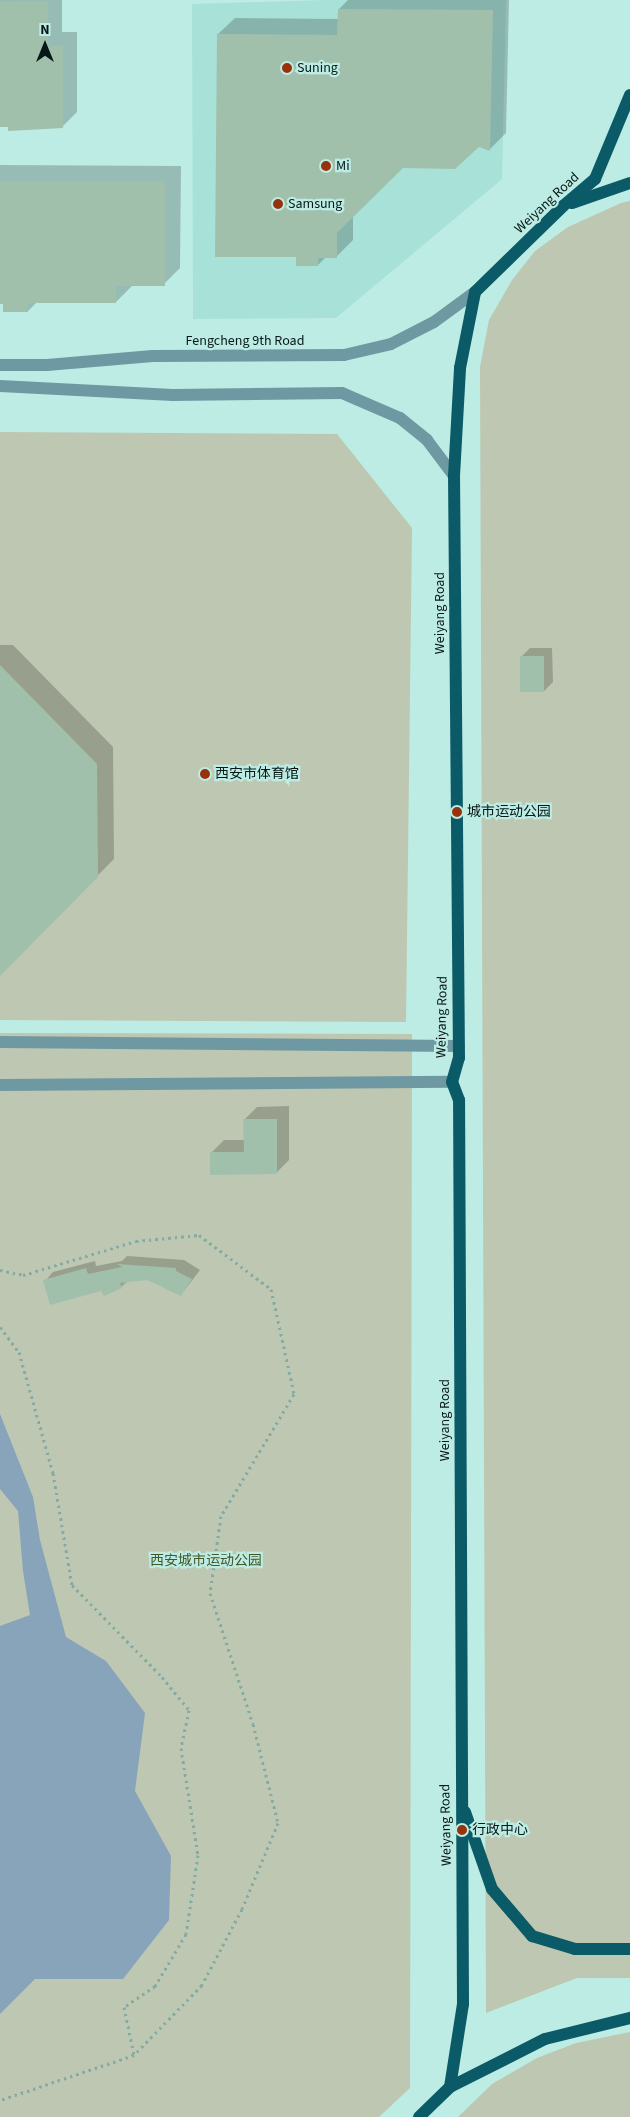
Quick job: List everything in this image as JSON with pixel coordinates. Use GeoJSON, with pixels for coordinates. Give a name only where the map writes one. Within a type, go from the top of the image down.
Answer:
{"type":"FeatureCollection","features":[{"type":"Feature","properties":{"kind":"main road","name":"Weiyang Road"},"geometry":{"type":"LineString","coordinates":[[450,2087],[463,2004],[459,1100],[452,1082],[459,1058],[454,476],[460,368],[475,292],[563,206],[595,179],[630,95]]}},
{"type":"Feature","properties":{"kind":"main road"},"geometry":{"type":"LineString","coordinates":[[563,206],[630,183]]}},
{"type":"Feature","properties":{"kind":"main road"},"geometry":{"type":"LineString","coordinates":[[461,1800],[492,1889],[532,1936],[575,1949],[630,1949]]}},
{"type":"Feature","properties":{"kind":"main road"},"geometry":{"type":"LineString","coordinates":[[419,2117],[450,2087],[545,2039],[630,2018]]}},
{"type":"Feature","properties":{"kind":"street","name":"Fengcheng 9th Road"},"geometry":{"type":"LineString","coordinates":[[0,365],[47,365],[153,356],[344,355],[390,344],[434,322],[475,292]]}},
{"type":"Feature","properties":{"kind":"street"},"geometry":{"type":"LineString","coordinates":[[0,386],[173,395],[342,393],[400,418],[427,440],[454,476]]}},
{"type":"Feature","properties":{"kind":"street"},"geometry":{"type":"LineString","coordinates":[[0,1042],[459,1046]]}},
{"type":"Feature","properties":{"kind":"street"},"geometry":{"type":"LineString","coordinates":[[0,1085],[452,1082]]}},
{"type":"Feature","properties":{"kind":"path"},"geometry":{"type":"LineString","coordinates":[[0,1270],[23,1275],[136,1241],[199,1235],[272,1289],[294,1394],[221,1516],[210,1593],[253,1724],[278,1823],[242,1910],[202,1985],[134,2055],[0,2100]]}},
{"type":"Feature","properties":{"kind":"path"},"geometry":{"type":"LineString","coordinates":[[0,1327],[19,1352],[52,1473],[72,1585],[162,1677],[188,1710],[181,1748],[198,1855],[186,1934],[155,1986],[124,2007],[134,2055]]}},
{"type":"Feature","properties":{"kind":"shaded area"},"geometry":{"type":"Polygon","coordinates":[[[325,0],[506,0],[502,179],[336,318],[193,319],[192,4],[325,0]]]}},
{"type":"Feature","properties":{"kind":"shaded area"},"geometry":{"type":"Polygon","coordinates":[[[0,1414],[33,1497],[40,1540],[66,1637],[106,1661],[145,1713],[135,1791],[171,1856],[169,1920],[123,1979],[35,1979],[0,2014],[0,1626],[30,1615],[23,1571],[18,1511],[0,1489],[0,1414]]]}},
{"type":"Feature","properties":{"kind":"green space"},"geometry":{"type":"Polygon","coordinates":[[[630,201],[630,1978],[577,1978],[486,2013],[480,367],[489,320],[512,280],[535,251],[568,227],[621,203],[630,201]]]}},
{"type":"Feature","properties":{"kind":"green space","name":"西安市体育馆"},"geometry":{"type":"Polygon","coordinates":[[[0,432],[337,434],[412,528],[406,1022],[0,1020],[0,432]]]}},
{"type":"Feature","properties":{"kind":"green space","name":"西安城市运动公园"},"geometry":{"type":"Polygon","coordinates":[[[0,1033],[412,1034],[410,2088],[379,2117],[0,2117],[0,1033]]]}},
{"type":"Feature","properties":{"kind":"green space"},"geometry":{"type":"Polygon","coordinates":[[[630,2032],[630,2117],[458,2117],[492,2084],[537,2058],[576,2043],[630,2032]]]}},
{"type":"Feature","properties":{"kind":"building"},"geometry":{"type":"Polygon","coordinates":[[[48,1],[48,46],[63,46],[63,128],[8,131],[8,127],[0,127],[0,2],[48,1]]]}},
{"type":"Feature","properties":{"kind":"building"},"geometry":{"type":"Polygon","coordinates":[[[338,9],[493,10],[490,151],[479,147],[455,169],[403,168],[337,233],[337,258],[318,258],[318,266],[296,266],[296,257],[215,257],[217,34],[337,35],[338,9]]]}},
{"type":"Feature","properties":{"kind":"building"},"geometry":{"type":"Polygon","coordinates":[[[0,181],[165,181],[165,286],[116,286],[116,303],[28,303],[28,312],[3,312],[3,304],[0,304],[0,181]]]}},
{"type":"Feature","properties":{"kind":"building"},"geometry":{"type":"Polygon","coordinates":[[[520,656],[544,656],[544,692],[520,692],[520,656]]]}},
{"type":"Feature","properties":{"kind":"building"},"geometry":{"type":"Polygon","coordinates":[[[0,665],[97,764],[98,877],[0,976],[0,665]]]}},
{"type":"Feature","properties":{"kind":"building"},"geometry":{"type":"Polygon","coordinates":[[[243,1119],[277,1119],[277,1174],[210,1175],[210,1152],[244,1152],[243,1119]]]}},
{"type":"Feature","properties":{"kind":"building"},"geometry":{"type":"Polygon","coordinates":[[[117,1264],[176,1268],[176,1271],[192,1279],[181,1296],[147,1280],[120,1283],[122,1288],[104,1296],[101,1291],[50,1305],[43,1280],[86,1268],[88,1274],[122,1267],[117,1264]]]}},
{"type":"Feature","properties":{"kind":"place","name":"Suning"},"geometry":{"type":"Point","coordinates":[287,68]}},
{"type":"Feature","properties":{"kind":"place","name":"Mi"},"geometry":{"type":"Point","coordinates":[326,166]}},
{"type":"Feature","properties":{"kind":"place","name":"Samsung"},"geometry":{"type":"Point","coordinates":[278,204]}},
{"type":"Feature","properties":{"kind":"place","name":"西安市体育馆"},"geometry":{"type":"Point","coordinates":[205,774]}},
{"type":"Feature","properties":{"kind":"place","name":"城市运动公园"},"geometry":{"type":"Point","coordinates":[457,812]}},
{"type":"Feature","properties":{"kind":"place","name":"行政中心"},"geometry":{"type":"Point","coordinates":[462,1830]}}]}
